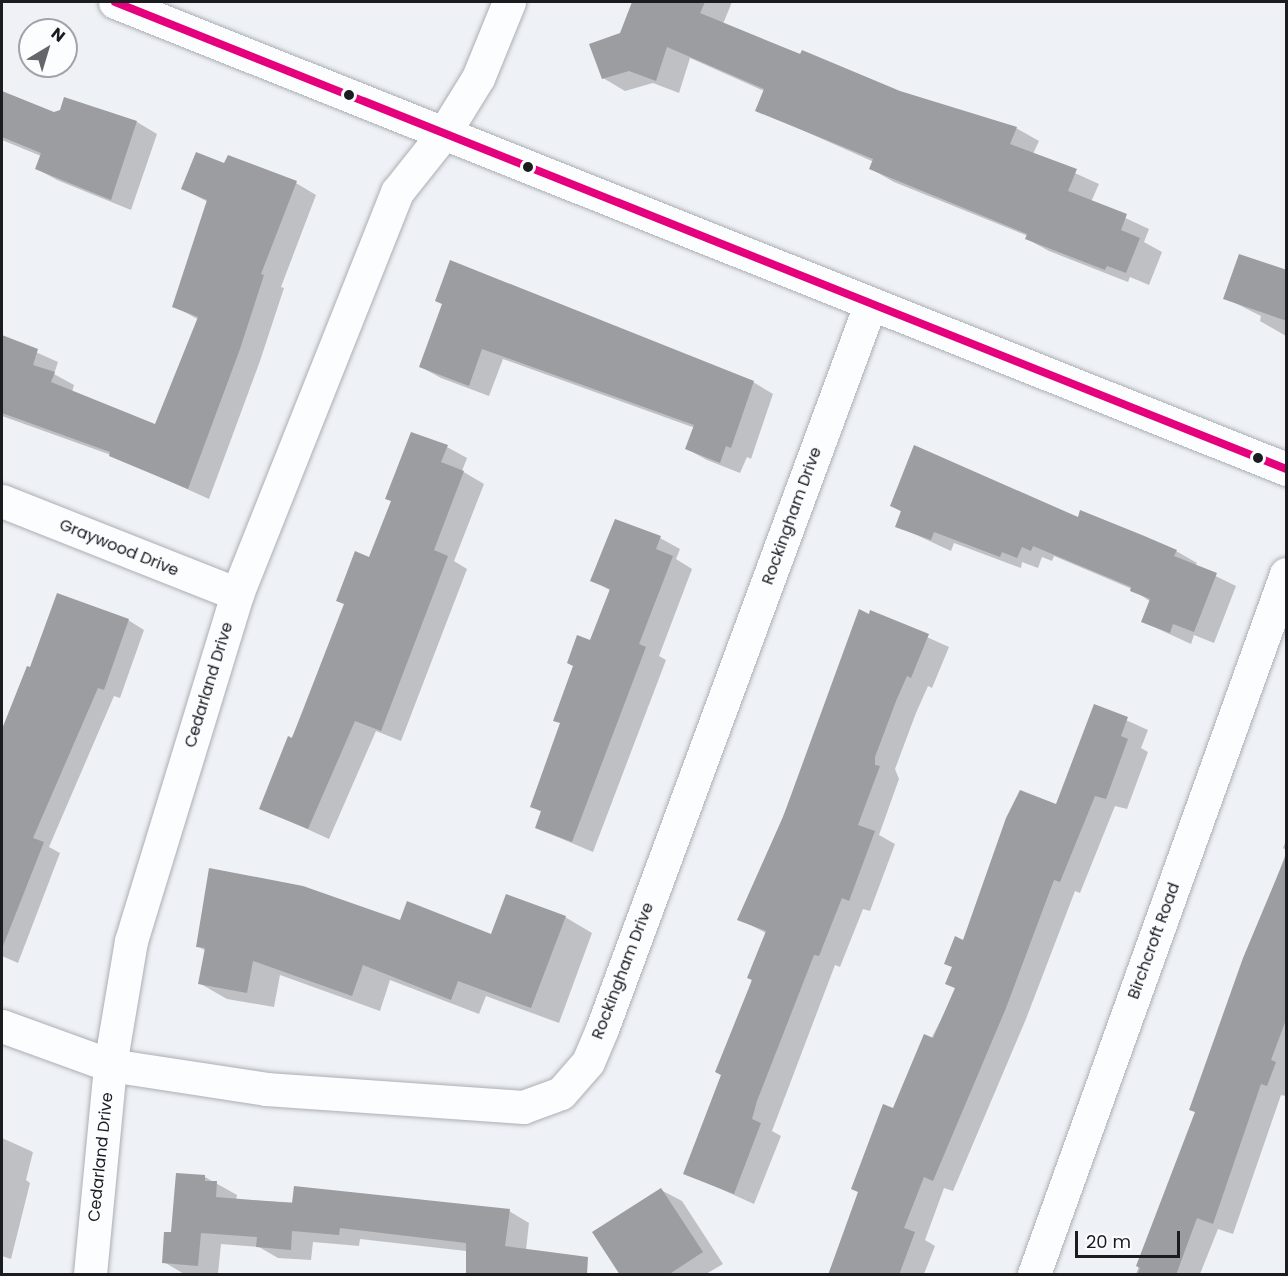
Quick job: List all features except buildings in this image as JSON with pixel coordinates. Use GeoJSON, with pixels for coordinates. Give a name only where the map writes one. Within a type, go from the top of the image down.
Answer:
{"type":"FeatureCollection","features":[{"type":"Feature","properties":{"kind":"street"},"geometry":{"type":"LineString","coordinates":[[115,2],[870,305],[1287,469]]}},
{"type":"Feature","properties":{"kind":"street","name":"Cedarland Drive"},"geometry":{"type":"LineString","coordinates":[[90,1275],[110,1065],[131,941],[147,880],[237,594],[397,192],[444,133],[478,78],[509,2]]}},
{"type":"Feature","properties":{"kind":"street","name":"Rockingham Drive"},"geometry":{"type":"LineString","coordinates":[[2,1026],[110,1065],[266,1089],[523,1107],[543,1103],[577,1079],[602,1029],[870,305]]}},
{"type":"Feature","properties":{"kind":"street","name":"Graywood Drive"},"geometry":{"type":"LineString","coordinates":[[2,501],[237,594]]}},
{"type":"Feature","properties":{"kind":"street","name":"Birchcroft Road"},"geometry":{"type":"LineString","coordinates":[[1034,1275],[1287,574]]}},
{"type":"Feature","properties":{"kind":"transit line"},"geometry":{"type":"LineString","coordinates":[[115,2],[1286,469]]}}]}
